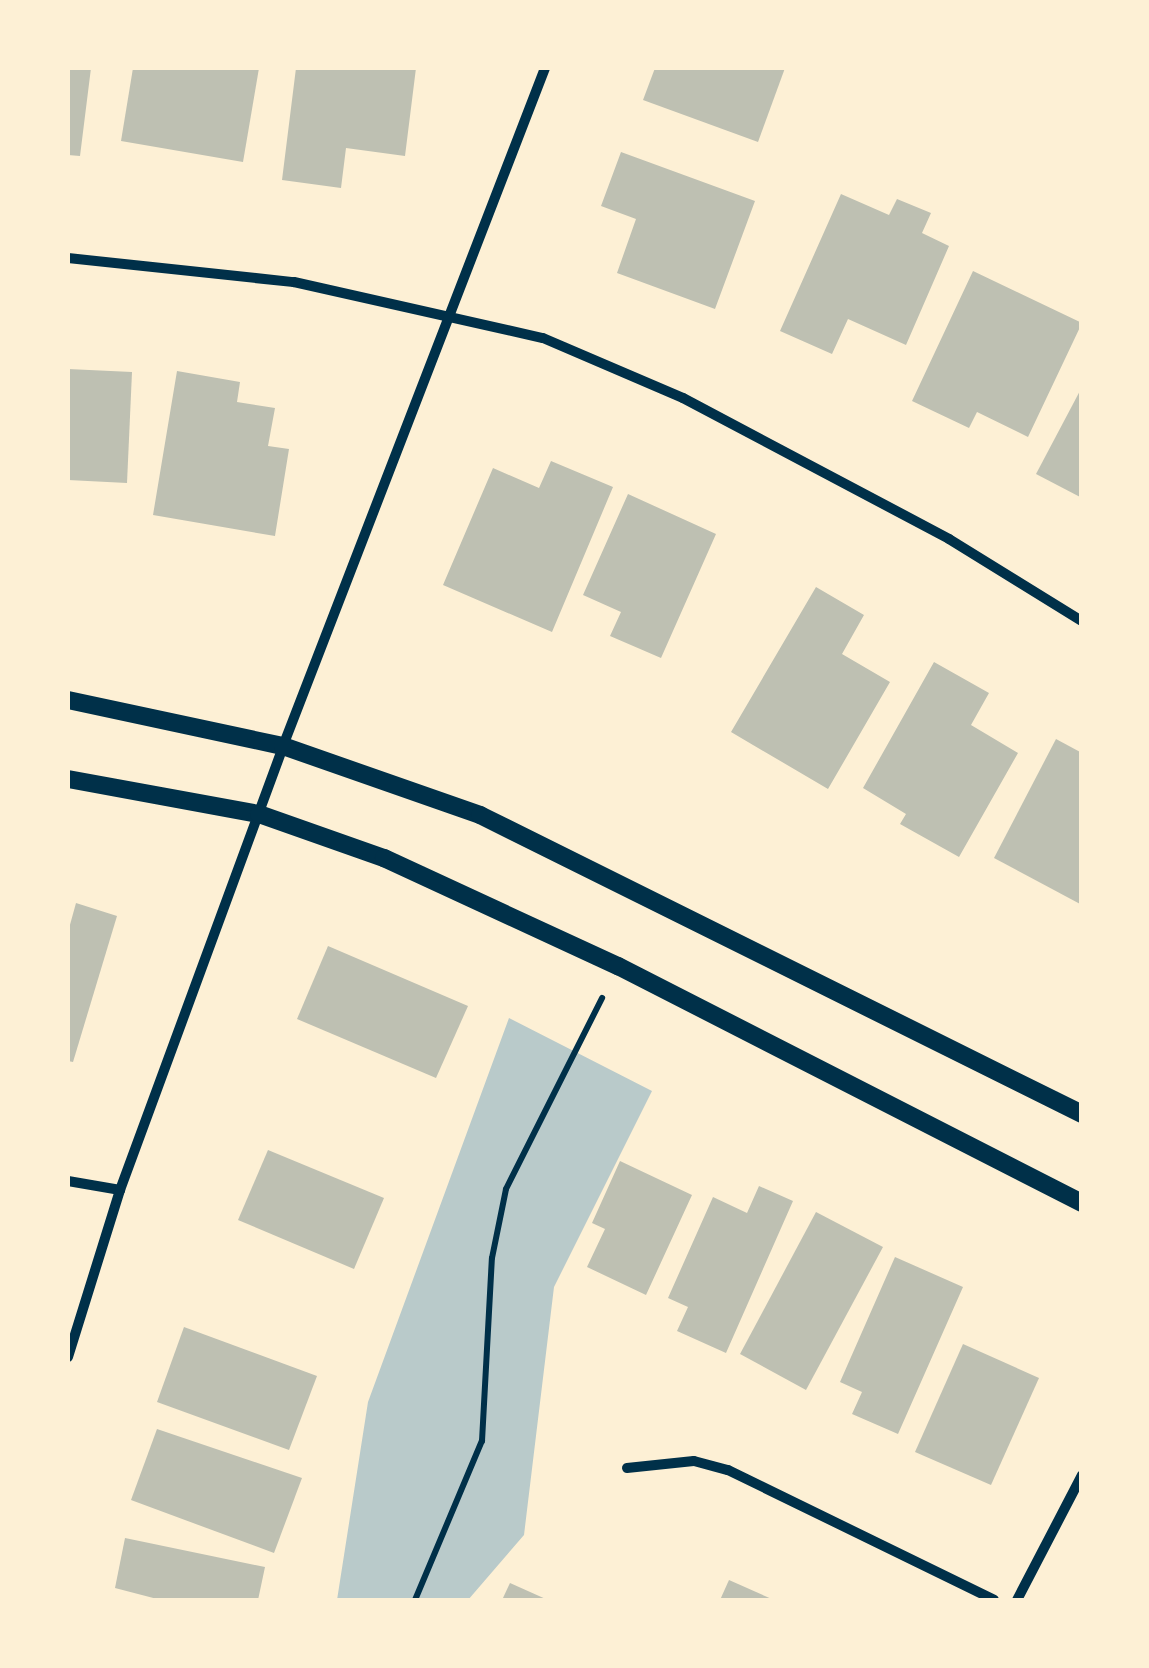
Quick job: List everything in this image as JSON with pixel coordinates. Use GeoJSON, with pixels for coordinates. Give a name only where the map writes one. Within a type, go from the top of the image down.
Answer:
{"type":"FeatureCollection","features":[{"type":"Feature","properties":{"kind":"street"},"geometry":{"type":"LineString","coordinates":[[68,1357],[120,1190],[283,746],[546,68]]}},
{"type":"Feature","properties":{"kind":"street"},"geometry":{"type":"LineString","coordinates":[[68,258],[294,282],[542,338],[682,398],[948,539],[1082,621]]}},
{"type":"Feature","properties":{"kind":"street"},"geometry":{"type":"LineString","coordinates":[[68,700],[283,746],[480,815],[1082,1114]]}},
{"type":"Feature","properties":{"kind":"street"},"geometry":{"type":"LineString","coordinates":[[68,779],[259,814],[384,858],[618,966],[1082,1203]]}},
{"type":"Feature","properties":{"kind":"street"},"geometry":{"type":"LineString","coordinates":[[68,1181],[120,1190]]}},
{"type":"Feature","properties":{"kind":"street"},"geometry":{"type":"LineString","coordinates":[[627,1468],[694,1461],[728,1470],[994,1600]]}},
{"type":"Feature","properties":{"kind":"street"},"geometry":{"type":"LineString","coordinates":[[1017,1600],[1082,1475]]}},
{"type":"Feature","properties":{"kind":"path"},"geometry":{"type":"LineString","coordinates":[[415,1600],[482,1441],[492,1258],[506,1189],[618,966]]}},
{"type":"Feature","properties":{"kind":"shaded area"},"geometry":{"type":"Polygon","coordinates":[[[509,1018],[652,1091],[554,1287],[524,1535],[468,1600],[337,1600],[368,1402],[509,1018]]]}},
{"type":"Feature","properties":{"kind":"building"},"geometry":{"type":"Polygon","coordinates":[[[68,68],[91,68],[80,156],[68,155],[68,68]]]}},
{"type":"Feature","properties":{"kind":"building"},"geometry":{"type":"Polygon","coordinates":[[[133,68],[259,68],[243,162],[121,141],[133,68]]]}},
{"type":"Feature","properties":{"kind":"building"},"geometry":{"type":"Polygon","coordinates":[[[296,68],[416,68],[405,156],[346,148],[341,188],[282,180],[296,68]]]}},
{"type":"Feature","properties":{"kind":"building"},"geometry":{"type":"Polygon","coordinates":[[[655,68],[785,68],[758,142],[643,100],[655,68]]]}},
{"type":"Feature","properties":{"kind":"building"},"geometry":{"type":"Polygon","coordinates":[[[621,152],[755,201],[715,309],[617,273],[636,219],[601,206],[621,152]]]}},
{"type":"Feature","properties":{"kind":"building"},"geometry":{"type":"Polygon","coordinates":[[[841,194],[889,215],[897,199],[931,213],[922,233],[949,246],[906,345],[848,319],[832,354],[780,331],[841,194]]]}},
{"type":"Feature","properties":{"kind":"building"},"geometry":{"type":"Polygon","coordinates":[[[973,271],[1082,323],[1028,437],[977,412],[969,428],[912,401],[973,271]]]}},
{"type":"Feature","properties":{"kind":"building"},"geometry":{"type":"Polygon","coordinates":[[[68,369],[132,372],[127,483],[68,480],[68,369]]]}},
{"type":"Feature","properties":{"kind":"building"},"geometry":{"type":"Polygon","coordinates":[[[177,371],[240,382],[237,402],[275,408],[268,446],[289,449],[275,536],[153,515],[177,371]]]}},
{"type":"Feature","properties":{"kind":"building"},"geometry":{"type":"Polygon","coordinates":[[[1082,387],[1082,498],[1036,474],[1082,387]]]}},
{"type":"Feature","properties":{"kind":"building"},"geometry":{"type":"Polygon","coordinates":[[[551,461],[613,487],[552,632],[443,585],[493,468],[539,488],[551,461]]]}},
{"type":"Feature","properties":{"kind":"building"},"geometry":{"type":"Polygon","coordinates":[[[628,494],[716,534],[661,658],[610,636],[621,612],[583,595],[628,494]]]}},
{"type":"Feature","properties":{"kind":"building"},"geometry":{"type":"Polygon","coordinates":[[[816,587],[864,615],[842,654],[890,682],[828,789],[731,732],[816,587]]]}},
{"type":"Feature","properties":{"kind":"building"},"geometry":{"type":"Polygon","coordinates":[[[934,662],[989,693],[971,725],[1018,753],[959,857],[900,824],[906,814],[863,788],[934,662]]]}},
{"type":"Feature","properties":{"kind":"building"},"geometry":{"type":"Polygon","coordinates":[[[1056,739],[1082,753],[1082,905],[994,858],[1056,739]]]}},
{"type":"Feature","properties":{"kind":"building"},"geometry":{"type":"Polygon","coordinates":[[[76,903],[117,916],[73,1062],[68,1061],[68,932],[76,903]]]}},
{"type":"Feature","properties":{"kind":"building"},"geometry":{"type":"Polygon","coordinates":[[[328,946],[468,1006],[436,1078],[297,1019],[328,946]]]}},
{"type":"Feature","properties":{"kind":"building"},"geometry":{"type":"Polygon","coordinates":[[[268,1150],[384,1198],[354,1269],[238,1220],[268,1150]]]}},
{"type":"Feature","properties":{"kind":"building"},"geometry":{"type":"Polygon","coordinates":[[[620,1161],[692,1195],[646,1295],[587,1267],[605,1229],[592,1223],[620,1161]]]}},
{"type":"Feature","properties":{"kind":"building"},"geometry":{"type":"Polygon","coordinates":[[[759,1186],[793,1201],[726,1353],[677,1331],[688,1307],[668,1298],[713,1197],[747,1213],[759,1186]]]}},
{"type":"Feature","properties":{"kind":"building"},"geometry":{"type":"Polygon","coordinates":[[[816,1212],[883,1247],[806,1390],[740,1354],[816,1212]]]}},
{"type":"Feature","properties":{"kind":"building"},"geometry":{"type":"Polygon","coordinates":[[[895,1257],[963,1287],[898,1434],[852,1414],[862,1392],[840,1382],[895,1257]]]}},
{"type":"Feature","properties":{"kind":"building"},"geometry":{"type":"Polygon","coordinates":[[[184,1327],[317,1376],[289,1450],[157,1402],[184,1327]]]}},
{"type":"Feature","properties":{"kind":"building"},"geometry":{"type":"Polygon","coordinates":[[[963,1344],[1039,1378],[991,1485],[915,1452],[963,1344]]]}},
{"type":"Feature","properties":{"kind":"building"},"geometry":{"type":"Polygon","coordinates":[[[157,1429],[302,1478],[274,1553],[131,1500],[157,1429]]]}},
{"type":"Feature","properties":{"kind":"building"},"geometry":{"type":"Polygon","coordinates":[[[125,1538],[265,1567],[258,1600],[161,1600],[115,1588],[125,1538]]]}},
{"type":"Feature","properties":{"kind":"building"},"geometry":{"type":"Polygon","coordinates":[[[729,1580],[774,1600],[720,1600],[729,1580]]]}},
{"type":"Feature","properties":{"kind":"building"},"geometry":{"type":"Polygon","coordinates":[[[510,1583],[548,1600],[502,1600],[510,1583]]]}}]}
